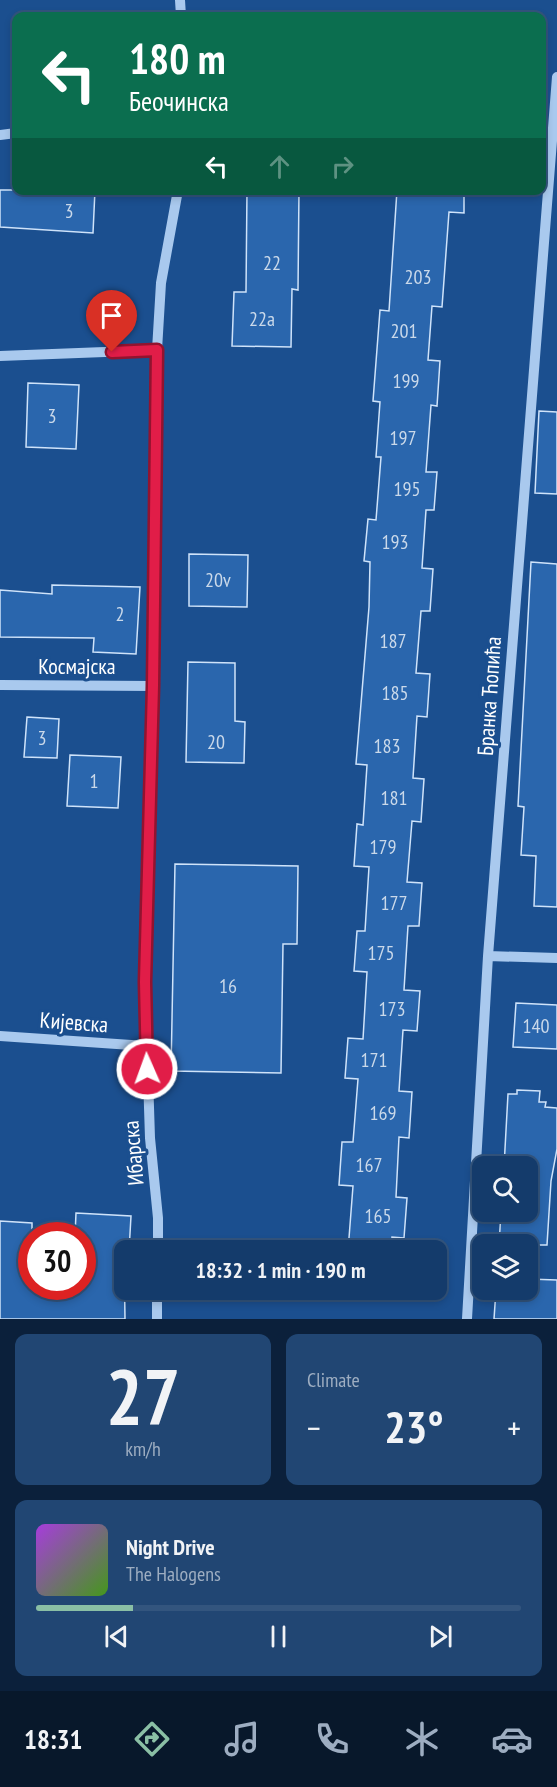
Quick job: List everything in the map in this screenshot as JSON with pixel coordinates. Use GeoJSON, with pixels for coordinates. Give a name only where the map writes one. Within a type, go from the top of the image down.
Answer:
{"type":"FeatureCollection","features":[{"type":"Feature","properties":{"kind":"street","name":"Бранка Ћопића"},"geometry":{"type":"LineString","coordinates":[[467,1319],[488,956],[557,77]]}},
{"type":"Feature","properties":{"kind":"street","name":"Ибарска"},"geometry":{"type":"LineString","coordinates":[[158,1240],[146,1046],[157,350],[161,283],[177,195]]}},
{"type":"Feature","properties":{"kind":"street"},"geometry":{"type":"LineString","coordinates":[[0,356],[157,350]]}},
{"type":"Feature","properties":{"kind":"street","name":"Космајска"},"geometry":{"type":"LineString","coordinates":[[0,685],[153,686]]}},
{"type":"Feature","properties":{"kind":"street"},"geometry":{"type":"LineString","coordinates":[[488,956],[557,958]]}},
{"type":"Feature","properties":{"kind":"street","name":"Кијевска"},"geometry":{"type":"LineString","coordinates":[[0,1036],[146,1046]]}},
{"type":"Feature","properties":{"kind":"street"},"geometry":{"type":"LineString","coordinates":[[157,1300],[157,1319]]}},
{"type":"Feature","properties":{"kind":"building"},"geometry":{"type":"Polygon","coordinates":[[[0,190],[12,190],[12,195],[95,195],[93,233],[0,227],[0,190]]]}},
{"type":"Feature","properties":{"kind":"building"},"geometry":{"type":"Polygon","coordinates":[[[247,195],[299,195],[298,290],[292,289],[291,347],[232,346],[234,292],[246,292],[247,195]]]}},
{"type":"Feature","properties":{"kind":"building"},"geometry":{"type":"Polygon","coordinates":[[[397,195],[464,195],[464,213],[449,212],[442,307],[432,306],[428,360],[440,361],[437,406],[431,405],[426,472],[437,472],[434,510],[426,510],[422,568],[433,569],[430,611],[421,611],[416,673],[430,674],[427,717],[417,716],[413,778],[424,779],[421,822],[412,821],[407,882],[422,883],[419,926],[408,926],[404,990],[420,991],[417,1031],[403,1030],[399,1091],[412,1092],[409,1138],[399,1137],[396,1197],[407,1198],[404,1238],[349,1240],[353,1186],[339,1185],[342,1142],[353,1142],[358,1079],[345,1078],[348,1038],[363,1039],[367,972],[354,971],[357,931],[365,931],[369,867],[354,866],[357,824],[363,825],[367,765],[356,764],[369,607],[370,562],[364,561],[368,519],[376,520],[381,457],[376,457],[380,402],[373,401],[380,310],[389,311],[397,195]]]}},
{"type":"Feature","properties":{"kind":"building"},"geometry":{"type":"Polygon","coordinates":[[[28,383],[79,385],[76,449],[26,447],[28,383]]]}},
{"type":"Feature","properties":{"kind":"building"},"geometry":{"type":"Polygon","coordinates":[[[539,411],[557,412],[557,494],[535,493],[539,411]]]}},
{"type":"Feature","properties":{"kind":"building"},"geometry":{"type":"Polygon","coordinates":[[[189,554],[248,555],[247,607],[189,606],[189,554]]]}},
{"type":"Feature","properties":{"kind":"building"},"geometry":{"type":"Polygon","coordinates":[[[531,562],[557,564],[557,907],[534,906],[536,856],[521,855],[524,807],[518,806],[531,562]]]}},
{"type":"Feature","properties":{"kind":"building"},"geometry":{"type":"Polygon","coordinates":[[[52,585],[140,587],[136,654],[93,652],[94,638],[0,637],[0,590],[52,594],[52,585]]]}},
{"type":"Feature","properties":{"kind":"building"},"geometry":{"type":"Polygon","coordinates":[[[188,662],[235,663],[235,721],[245,722],[244,763],[186,762],[188,662]]]}},
{"type":"Feature","properties":{"kind":"building"},"geometry":{"type":"Polygon","coordinates":[[[27,717],[59,719],[57,758],[24,757],[27,717]]]}},
{"type":"Feature","properties":{"kind":"building"},"geometry":{"type":"Polygon","coordinates":[[[70,755],[121,757],[118,808],[67,806],[70,755]]]}},
{"type":"Feature","properties":{"kind":"building"},"geometry":{"type":"Polygon","coordinates":[[[175,864],[298,866],[297,944],[283,944],[281,1073],[171,1071],[175,864]]]}},
{"type":"Feature","properties":{"kind":"building"},"geometry":{"type":"Polygon","coordinates":[[[516,1003],[557,1005],[557,1049],[513,1047],[516,1003]]]}},
{"type":"Feature","properties":{"kind":"building"},"geometry":{"type":"Polygon","coordinates":[[[517,1090],[540,1091],[539,1102],[546,1102],[545,1107],[557,1108],[557,1149],[551,1181],[547,1245],[538,1245],[538,1234],[500,1234],[500,1222],[538,1222],[538,1156],[505,1156],[508,1094],[517,1094],[517,1090]]]}},
{"type":"Feature","properties":{"kind":"building"},"geometry":{"type":"Polygon","coordinates":[[[76,1213],[131,1216],[130,1240],[114,1240],[114,1300],[125,1300],[125,1319],[0,1319],[0,1221],[18,1222],[18,1300],[96,1300],[96,1222],[76,1222],[76,1213]]]}},
{"type":"Feature","properties":{"kind":"building"},"geometry":{"type":"Polygon","coordinates":[[[538,1279],[557,1280],[557,1319],[494,1319],[495,1300],[538,1300],[538,1279]]]}},
{"type":"Feature","properties":{"kind":"route"},"geometry":{"type":"LineString","coordinates":[[112,352],[157,350],[153,686],[145,982],[147,1069]]}}]}
